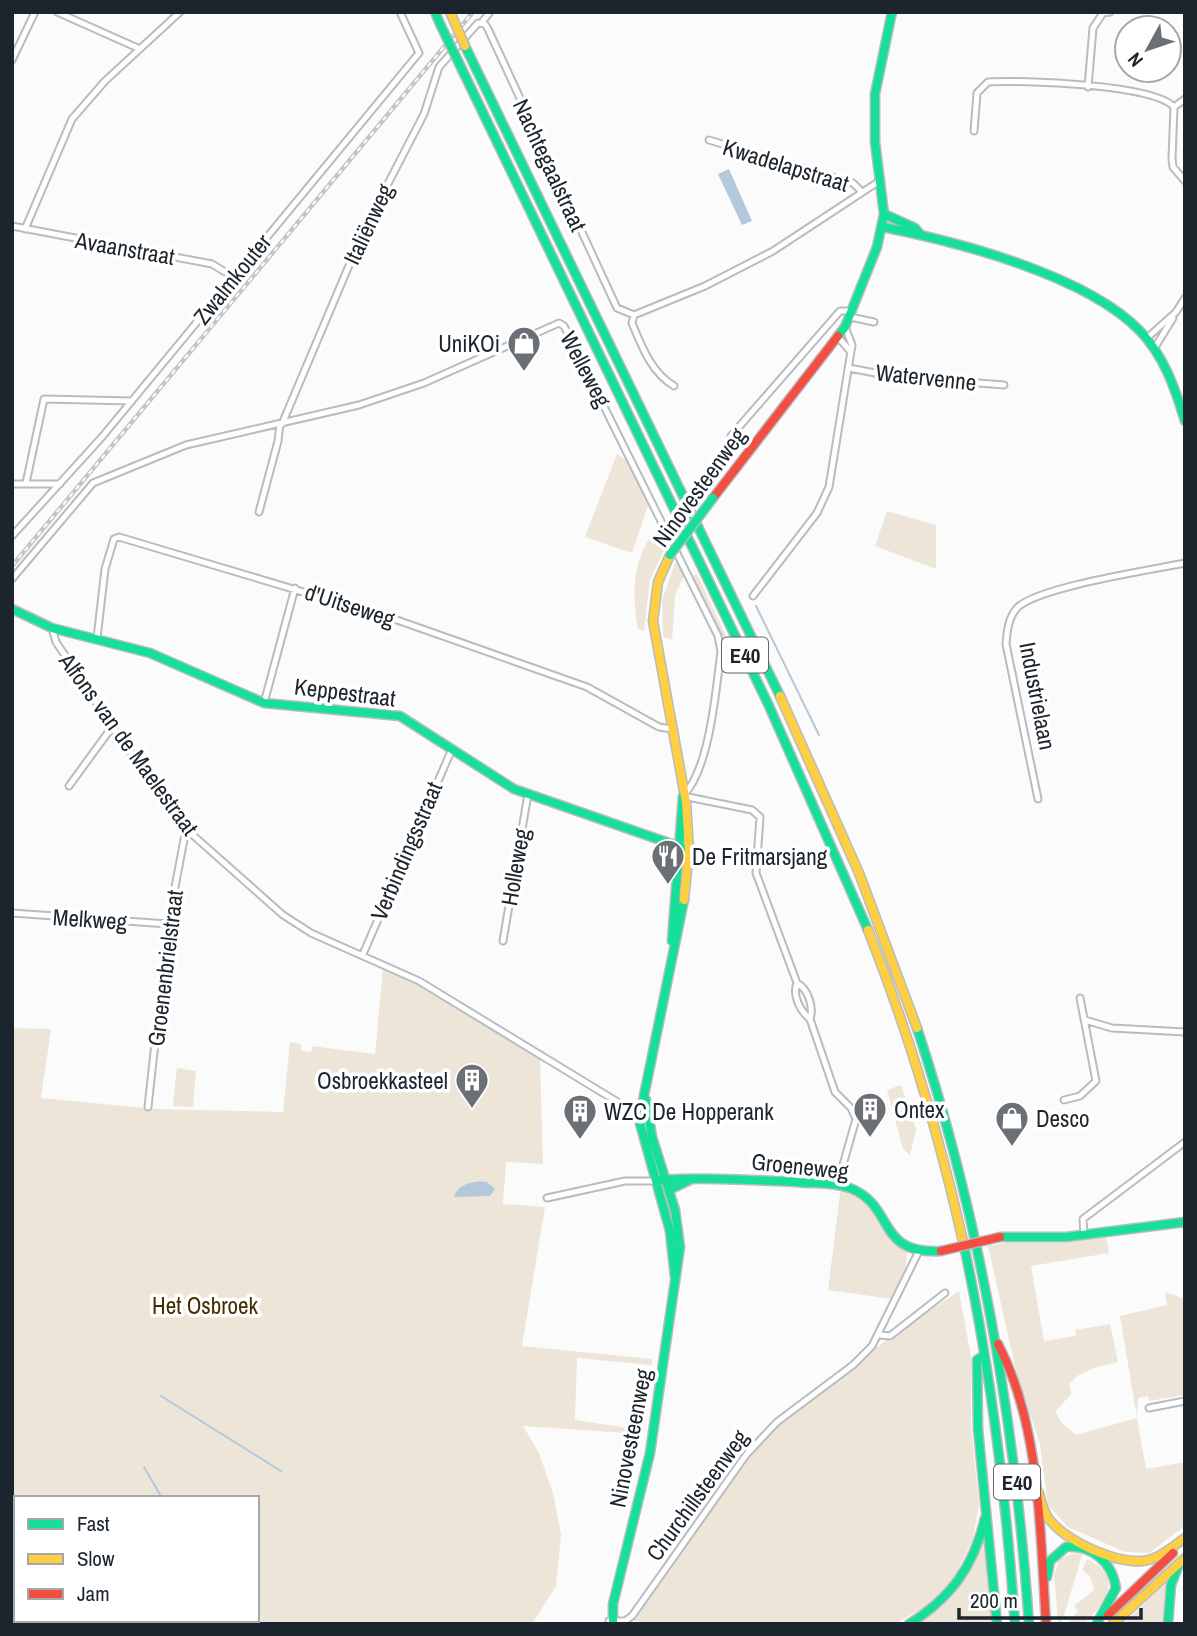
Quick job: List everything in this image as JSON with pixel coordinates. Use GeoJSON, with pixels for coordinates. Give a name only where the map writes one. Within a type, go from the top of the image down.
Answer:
{"type":"FeatureCollection","features":[{"type":"Feature","properties":{"kind":"main road","name":"E40"},"geometry":{"type":"LineString","coordinates":[[435,12],[756,677],[823,821],[880,960],[920,1081],[953,1201],[984,1354],[995,1413],[1014,1624]]}},
{"type":"Feature","properties":{"kind":"main road","name":"E40"},"geometry":{"type":"LineString","coordinates":[[450,12],[740,612],[843,833],[892,955],[932,1074],[966,1199],[996,1341],[1020,1509],[1029,1624]]}},
{"type":"Feature","properties":{"kind":"main road","name":"Ninovesteenweg"},"geometry":{"type":"LineString","coordinates":[[675,1277],[670,1231],[639,1120],[671,962],[685,844],[683,796],[653,621],[658,582],[670,555],[838,337],[851,314],[883,227],[881,180],[875,142],[875,94],[892,12]]}},
{"type":"Feature","properties":{"kind":"main road"},"geometry":{"type":"LineString","coordinates":[[884,214],[915,228],[920,234]]}},
{"type":"Feature","properties":{"kind":"main road"},"geometry":{"type":"LineString","coordinates":[[883,227],[920,234],[1028,268],[1091,292],[1112,305],[1147,338],[1154,349],[1172,381],[1185,421]]}},
{"type":"Feature","properties":{"kind":"main road","name":"Keppestraat"},"geometry":{"type":"LineString","coordinates":[[12,609],[52,628],[150,653],[247,698],[400,716],[498,780],[528,794],[661,841],[685,844]]}},
{"type":"Feature","properties":{"kind":"main road","name":"Ninovesteenweg"},"geometry":{"type":"LineString","coordinates":[[611,1622],[613,1604],[650,1454],[680,1237],[669,1190],[649,1131],[646,1083]]}},
{"type":"Feature","properties":{"kind":"main road","name":"Groeneweg"},"geometry":{"type":"LineString","coordinates":[[654,1181],[740,1178],[837,1186],[864,1195],[897,1242],[918,1253]]}},
{"type":"Feature","properties":{"kind":"main road","name":"Groeneweg"},"geometry":{"type":"LineString","coordinates":[[669,1190],[692,1179]]}},
{"type":"Feature","properties":{"kind":"main road"},"geometry":{"type":"LineString","coordinates":[[654,1181],[669,1190]]}},
{"type":"Feature","properties":{"kind":"main road"},"geometry":{"type":"LineString","coordinates":[[918,1253],[941,1251],[1000,1237],[1084,1235],[1185,1222]]}},
{"type":"Feature","properties":{"kind":"main road"},"geometry":{"type":"LineString","coordinates":[[996,1341],[1007,1356],[1019,1399],[1032,1479],[1046,1624]]}},
{"type":"Feature","properties":{"kind":"main road"},"geometry":{"type":"LineString","coordinates":[[984,1354],[977,1360],[978,1429],[997,1624]]}},
{"type":"Feature","properties":{"kind":"main road"},"geometry":{"type":"LineString","coordinates":[[1032,1479],[1043,1508],[1058,1527],[1112,1555],[1144,1561],[1185,1539]]}},
{"type":"Feature","properties":{"kind":"main road"},"geometry":{"type":"LineString","coordinates":[[909,1624],[939,1604],[960,1581],[979,1540],[987,1500]]}},
{"type":"Feature","properties":{"kind":"main road"},"geometry":{"type":"LineString","coordinates":[[1096,1624],[1185,1539]]}},
{"type":"Feature","properties":{"kind":"main road"},"geometry":{"type":"LineString","coordinates":[[1044,1595],[1048,1565],[1056,1553],[1071,1546],[1094,1553],[1108,1566],[1116,1581],[1114,1596],[1096,1624]]}},
{"type":"Feature","properties":{"kind":"main road"},"geometry":{"type":"LineString","coordinates":[[1113,1624],[1182,1561]]}},
{"type":"Feature","properties":{"kind":"main road"},"geometry":{"type":"LineString","coordinates":[[1168,1624],[1171,1586],[1182,1561]]}},
{"type":"Feature","properties":{"kind":"street"},"geometry":{"type":"LineString","coordinates":[[12,60],[35,12]]}},
{"type":"Feature","properties":{"kind":"street"},"geometry":{"type":"LineString","coordinates":[[57,12],[139,49]]}},
{"type":"Feature","properties":{"kind":"street","name":"Zwalmkouter"},"geometry":{"type":"LineString","coordinates":[[12,536],[132,401],[419,53],[400,12]]}},
{"type":"Feature","properties":{"kind":"street"},"geometry":{"type":"LineString","coordinates":[[482,22],[490,12]]}},
{"type":"Feature","properties":{"kind":"street"},"geometry":{"type":"LineString","coordinates":[[1088,87],[1093,28],[1103,13],[1110,12]]}},
{"type":"Feature","properties":{"kind":"street"},"geometry":{"type":"LineString","coordinates":[[25,229],[72,119],[105,81],[178,14]]}},
{"type":"Feature","properties":{"kind":"street","name":"Italiënweg"},"geometry":{"type":"LineString","coordinates":[[259,512],[281,424],[363,230],[424,114],[439,67],[467,33],[482,22]]}},
{"type":"Feature","properties":{"kind":"street","name":"Nachtegaalstraat"},"geometry":{"type":"LineString","coordinates":[[482,22],[488,29],[617,308],[634,315]]}},
{"type":"Feature","properties":{"kind":"street"},"geometry":{"type":"LineString","coordinates":[[974,131],[977,93],[983,83],[1136,90],[1161,98],[1174,107]]}},
{"type":"Feature","properties":{"kind":"street"},"geometry":{"type":"LineString","coordinates":[[1174,107],[1185,99]]}},
{"type":"Feature","properties":{"kind":"street"},"geometry":{"type":"LineString","coordinates":[[1174,107],[1173,167],[1185,181]]}},
{"type":"Feature","properties":{"kind":"street","name":"Kwadelapstraat"},"geometry":{"type":"LineString","coordinates":[[709,140],[853,183],[861,191]]}},
{"type":"Feature","properties":{"kind":"street"},"geometry":{"type":"LineString","coordinates":[[674,386],[660,378],[647,356],[632,323],[634,315],[705,286],[773,251],[881,180]]}},
{"type":"Feature","properties":{"kind":"street","name":"Avaanstraat"},"geometry":{"type":"LineString","coordinates":[[12,226],[212,264],[234,278]]}},
{"type":"Feature","properties":{"kind":"street"},"geometry":{"type":"LineString","coordinates":[[1154,349],[1185,298]]}},
{"type":"Feature","properties":{"kind":"street","name":"Ninovesteenweg"},"geometry":{"type":"LineString","coordinates":[[731,436],[840,311],[851,314]]}},
{"type":"Feature","properties":{"kind":"street"},"geometry":{"type":"LineString","coordinates":[[1147,338],[1176,312]]}},
{"type":"Feature","properties":{"kind":"street"},"geometry":{"type":"LineString","coordinates":[[851,314],[874,322]]}},
{"type":"Feature","properties":{"kind":"street","name":"Welleweg"},"geometry":{"type":"LineString","coordinates":[[12,579],[93,483],[186,445],[359,405],[424,383],[555,323],[564,326],[718,636],[721,651],[704,750],[693,785],[683,796]]}},
{"type":"Feature","properties":{"kind":"street"},"geometry":{"type":"LineString","coordinates":[[753,596],[817,513],[829,487],[851,352],[852,338],[845,327]]}},
{"type":"Feature","properties":{"kind":"street"},"geometry":{"type":"LineString","coordinates":[[838,337],[851,352]]}},
{"type":"Feature","properties":{"kind":"street","name":"Watervenne"},"geometry":{"type":"LineString","coordinates":[[849,368],[891,376],[1003,385]]}},
{"type":"Feature","properties":{"kind":"street"},"geometry":{"type":"LineString","coordinates":[[26,483],[44,399],[132,401]]}},
{"type":"Feature","properties":{"kind":"street"},"geometry":{"type":"LineString","coordinates":[[12,484],[60,484]]}},
{"type":"Feature","properties":{"kind":"street","name":"d'Uitseweg"},"geometry":{"type":"LineString","coordinates":[[97,638],[105,569],[114,539],[119,537],[295,588],[587,687],[659,727],[672,729]]}},
{"type":"Feature","properties":{"kind":"street","name":"Industrielaan"},"geometry":{"type":"LineString","coordinates":[[1038,800],[1006,644],[1007,629],[1013,614],[1034,596],[1185,562]]}},
{"type":"Feature","properties":{"kind":"street"},"geometry":{"type":"LineString","coordinates":[[264,702],[295,588]]}},
{"type":"Feature","properties":{"kind":"street","name":"Alfons van de Maelestraat"},"geometry":{"type":"LineString","coordinates":[[52,628],[56,642],[112,727],[186,829],[283,915],[311,933],[363,954],[453,1000],[616,1101],[639,1120]]}},
{"type":"Feature","properties":{"kind":"street"},"geometry":{"type":"LineString","coordinates":[[69,786],[112,727]]}},
{"type":"Feature","properties":{"kind":"street","name":"Verbindingsstraat"},"geometry":{"type":"LineString","coordinates":[[363,954],[452,749]]}},
{"type":"Feature","properties":{"kind":"street","name":"Holleweg"},"geometry":{"type":"LineString","coordinates":[[503,941],[528,794]]}},
{"type":"Feature","properties":{"kind":"street"},"geometry":{"type":"LineString","coordinates":[[683,796],[752,810],[760,817],[756,873],[797,983],[805,990],[811,1008],[810,1019]]}},
{"type":"Feature","properties":{"kind":"street","name":"Groenenbrielstraat"},"geometry":{"type":"LineString","coordinates":[[148,1107],[167,924],[186,829]]}},
{"type":"Feature","properties":{"kind":"street","name":"Melkweg"},"geometry":{"type":"LineString","coordinates":[[12,914],[167,924]]}},
{"type":"Feature","properties":{"kind":"street"},"geometry":{"type":"LineString","coordinates":[[797,983],[795,988],[799,1003],[810,1019],[835,1092],[851,1108],[856,1119],[837,1186]]}},
{"type":"Feature","properties":{"kind":"street"},"geometry":{"type":"LineString","coordinates":[[1064,1100],[1080,1096],[1096,1081],[1080,998]]}},
{"type":"Feature","properties":{"kind":"street"},"geometry":{"type":"LineString","coordinates":[[1086,1020],[1112,1028],[1185,1032]]}},
{"type":"Feature","properties":{"kind":"street"},"geometry":{"type":"LineString","coordinates":[[1084,1235],[1083,1219],[1185,1142]]}},
{"type":"Feature","properties":{"kind":"street"},"geometry":{"type":"LineString","coordinates":[[547,1198],[625,1181],[654,1181]]}},
{"type":"Feature","properties":{"kind":"street","name":"Churchillsteenweg"},"geometry":{"type":"LineString","coordinates":[[611,1622],[625,1621],[632,1616],[754,1446],[790,1412],[853,1364],[880,1335],[918,1253]]}},
{"type":"Feature","properties":{"kind":"street","name":"Churchillsteenweg"},"geometry":{"type":"LineString","coordinates":[[880,1335],[890,1336],[945,1293]]}},
{"type":"Feature","properties":{"kind":"street"},"geometry":{"type":"LineString","coordinates":[[1149,1408],[1185,1401]]}},
{"type":"Feature","properties":{"kind":"green space"},"geometry":{"type":"Polygon","coordinates":[[[617,454],[633,465],[650,500],[632,553],[585,537],[617,454]]]}},
{"type":"Feature","properties":{"kind":"green space"},"geometry":{"type":"Polygon","coordinates":[[[887,511],[936,525],[936,569],[875,546],[887,511]]]}},
{"type":"Feature","properties":{"kind":"green space"},"geometry":{"type":"Polygon","coordinates":[[[660,524],[668,542],[650,580],[644,631],[638,629],[636,615],[636,574],[644,548],[660,524]]]}},
{"type":"Feature","properties":{"kind":"green space"},"geometry":{"type":"Polygon","coordinates":[[[677,558],[685,573],[675,595],[672,640],[663,637],[662,600],[677,558]]]}},
{"type":"Feature","properties":{"kind":"green space"},"geometry":{"type":"Polygon","coordinates":[[[697,574],[738,662],[725,662],[720,632],[692,576],[697,574]]]}},
{"type":"Feature","properties":{"kind":"green space","name":"Het Osbroek"},"geometry":{"type":"Polygon","coordinates":[[[383,969],[418,985],[540,1059],[543,1164],[506,1162],[503,1204],[545,1207],[522,1346],[652,1359],[652,1365],[577,1358],[575,1420],[642,1430],[641,1434],[523,1426],[539,1453],[553,1493],[561,1535],[556,1586],[532,1624],[12,1624],[12,1028],[51,1029],[41,1098],[155,1109],[283,1112],[290,1042],[301,1044],[301,1051],[311,1052],[312,1046],[375,1054],[383,969]]]}},
{"type":"Feature","properties":{"kind":"green space"},"geometry":{"type":"Polygon","coordinates":[[[177,1068],[196,1071],[193,1107],[173,1106],[177,1068]]]}},
{"type":"Feature","properties":{"kind":"green space"},"geometry":{"type":"Polygon","coordinates":[[[901,1085],[916,1130],[910,1155],[903,1149],[887,1090],[901,1085]]]}},
{"type":"Feature","properties":{"kind":"green space"},"geometry":{"type":"Polygon","coordinates":[[[841,1186],[855,1190],[907,1249],[906,1267],[892,1299],[828,1290],[841,1186]]]}},
{"type":"Feature","properties":{"kind":"green space"},"geometry":{"type":"Polygon","coordinates":[[[1106,1237],[1109,1253],[1031,1266],[1044,1341],[1076,1336],[1075,1330],[1110,1324],[1118,1362],[1094,1368],[1077,1376],[1069,1384],[1071,1394],[1055,1412],[1063,1424],[1076,1435],[1137,1418],[1146,1469],[1185,1462],[1185,1526],[1149,1553],[1125,1552],[1068,1527],[1048,1505],[1040,1444],[1017,1375],[988,1246],[1006,1243],[1061,1243],[1106,1237]]]}},
{"type":"Feature","properties":{"kind":"green space"},"geometry":{"type":"Polygon","coordinates":[[[959,1291],[971,1357],[971,1426],[979,1504],[973,1539],[953,1580],[925,1607],[894,1624],[649,1624],[632,1620],[756,1447],[792,1414],[890,1337],[959,1291]]]}},
{"type":"Feature","properties":{"kind":"green space"},"geometry":{"type":"Polygon","coordinates":[[[1165,1292],[1185,1299],[1185,1395],[1149,1401],[1148,1396],[1138,1398],[1137,1418],[1120,1316],[1167,1305],[1165,1292]]]}},
{"type":"Feature","properties":{"kind":"green space"},"geometry":{"type":"Polygon","coordinates":[[[987,1533],[992,1624],[918,1624],[942,1606],[961,1585],[976,1561],[987,1533]]]}},
{"type":"Feature","properties":{"kind":"green space"},"geometry":{"type":"Polygon","coordinates":[[[1076,1553],[1082,1555],[1062,1622],[1058,1622],[1054,1575],[1060,1558],[1076,1553]]]}},
{"type":"Feature","properties":{"kind":"green space"},"geometry":{"type":"Polygon","coordinates":[[[1087,1559],[1106,1574],[1108,1590],[1099,1607],[1084,1624],[1067,1624],[1078,1611],[1074,1606],[1094,1590],[1090,1576],[1082,1570],[1087,1559]]]}},
{"type":"Feature","properties":{"kind":"green space"},"geometry":{"type":"Polygon","coordinates":[[[1169,1580],[1164,1624],[1123,1624],[1169,1580]]]}},
{"type":"Feature","properties":{"kind":"water"},"geometry":{"type":"Polygon","coordinates":[[[729,169],[752,221],[742,225],[718,174],[729,169]]]}},
{"type":"Feature","properties":{"kind":"water"},"geometry":{"type":"Polygon","coordinates":[[[487,1182],[495,1189],[490,1196],[454,1197],[459,1189],[467,1184],[487,1182]]]}},
{"type":"Feature","properties":{"kind":"waterway"},"geometry":{"type":"LineString","coordinates":[[756,606],[819,735]]}},
{"type":"Feature","properties":{"kind":"waterway"},"geometry":{"type":"LineString","coordinates":[[161,1396],[281,1471]]}},
{"type":"Feature","properties":{"kind":"waterway"},"geometry":{"type":"LineString","coordinates":[[144,1467],[161,1496]]}},
{"type":"Feature","properties":{"kind":"railway"},"geometry":{"type":"LineString","coordinates":[[12,566],[473,12]]}},
{"type":"Feature","properties":{"kind":"traffic: fast"},"geometry":{"type":"LineString","coordinates":[[435,12],[440,24]]}},
{"type":"Feature","properties":{"kind":"traffic: fast"},"geometry":{"type":"LineString","coordinates":[[838,336],[845,327],[877,247],[884,214],[875,142],[875,94],[892,12]]}},
{"type":"Feature","properties":{"kind":"traffic: fast"},"geometry":{"type":"LineString","coordinates":[[440,24],[456,57]]}},
{"type":"Feature","properties":{"kind":"traffic: fast"},"geometry":{"type":"LineString","coordinates":[[465,46],[780,696]]}},
{"type":"Feature","properties":{"kind":"traffic: fast"},"geometry":{"type":"LineString","coordinates":[[456,57],[769,706],[868,930]]}},
{"type":"Feature","properties":{"kind":"traffic: fast"},"geometry":{"type":"LineString","coordinates":[[884,214],[915,228],[920,234]]}},
{"type":"Feature","properties":{"kind":"traffic: fast"},"geometry":{"type":"LineString","coordinates":[[883,227],[947,242],[1019,264],[1055,277],[1117,311],[1140,331],[1156,351],[1173,385],[1185,421]]}},
{"type":"Feature","properties":{"kind":"traffic: fast"},"geometry":{"type":"LineString","coordinates":[[670,555],[713,498]]}},
{"type":"Feature","properties":{"kind":"traffic: fast"},"geometry":{"type":"LineString","coordinates":[[12,609],[52,628],[150,653],[264,703],[400,716],[514,789],[689,850]]}},
{"type":"Feature","properties":{"kind":"traffic: fast"},"geometry":{"type":"LineString","coordinates":[[672,941],[683,796]]}},
{"type":"Feature","properties":{"kind":"traffic: fast"},"geometry":{"type":"LineString","coordinates":[[675,1277],[670,1231],[639,1120],[684,900]]}},
{"type":"Feature","properties":{"kind":"traffic: fast"},"geometry":{"type":"LineString","coordinates":[[917,1028],[960,1174],[992,1323],[1015,1473],[1029,1624]]}},
{"type":"Feature","properties":{"kind":"traffic: fast"},"geometry":{"type":"LineString","coordinates":[[613,1624],[613,1604],[650,1453],[680,1247],[675,1210],[652,1137],[646,1100]]}},
{"type":"Feature","properties":{"kind":"traffic: fast"},"geometry":{"type":"LineString","coordinates":[[669,1190],[692,1179]]}},
{"type":"Feature","properties":{"kind":"traffic: fast"},"geometry":{"type":"LineString","coordinates":[[660,1180],[728,1179],[843,1186],[864,1196],[874,1206],[895,1238],[905,1245],[920,1250],[941,1251]]}},
{"type":"Feature","properties":{"kind":"traffic: fast"},"geometry":{"type":"LineString","coordinates":[[1000,1237],[1066,1237],[1185,1222]]}},
{"type":"Feature","properties":{"kind":"traffic: fast"},"geometry":{"type":"LineString","coordinates":[[964,1246],[996,1434],[1015,1624]]}},
{"type":"Feature","properties":{"kind":"traffic: fast"},"geometry":{"type":"LineString","coordinates":[[984,1355],[977,1360],[978,1429],[997,1624]]}},
{"type":"Feature","properties":{"kind":"traffic: fast"},"geometry":{"type":"LineString","coordinates":[[909,1624],[937,1603],[959,1579],[974,1551],[985,1518]]}},
{"type":"Feature","properties":{"kind":"traffic: fast"},"geometry":{"type":"LineString","coordinates":[[1047,1577],[1050,1561],[1066,1547],[1084,1549],[1099,1557],[1110,1570],[1116,1588],[1097,1623]]}},
{"type":"Feature","properties":{"kind":"traffic: fast"},"geometry":{"type":"LineString","coordinates":[[1168,1624],[1171,1585],[1179,1564]]}},
{"type":"Feature","properties":{"kind":"traffic: slow"},"geometry":{"type":"LineString","coordinates":[[450,12],[465,46]]}},
{"type":"Feature","properties":{"kind":"traffic: slow"},"geometry":{"type":"LineString","coordinates":[[670,555],[658,582],[653,621],[686,802],[689,850],[684,900]]}},
{"type":"Feature","properties":{"kind":"traffic: slow"},"geometry":{"type":"LineString","coordinates":[[780,696],[859,873],[917,1028]]}},
{"type":"Feature","properties":{"kind":"traffic: slow"},"geometry":{"type":"LineString","coordinates":[[868,930],[922,1086],[964,1246]]}},
{"type":"Feature","properties":{"kind":"traffic: slow"},"geometry":{"type":"LineString","coordinates":[[1039,1493],[1045,1513],[1057,1527],[1078,1542],[1104,1554],[1130,1561],[1148,1560],[1185,1538]]}},
{"type":"Feature","properties":{"kind":"traffic: slow"},"geometry":{"type":"LineString","coordinates":[[1113,1624],[1185,1558]]}},
{"type":"Feature","properties":{"kind":"traffic: jam"},"geometry":{"type":"LineString","coordinates":[[713,498],[838,336]]}},
{"type":"Feature","properties":{"kind":"traffic: jam"},"geometry":{"type":"LineString","coordinates":[[941,1251],[1000,1237]]}},
{"type":"Feature","properties":{"kind":"traffic: jam"},"geometry":{"type":"LineString","coordinates":[[998,1344],[1012,1376],[1031,1445],[1040,1517],[1046,1624]]}},
{"type":"Feature","properties":{"kind":"traffic: jam"},"geometry":{"type":"LineString","coordinates":[[1108,1615],[1173,1553]]}},
{"type":"Feature","properties":{"kind":"place","name":"UniKOi"},"geometry":{"type":"Point","coordinates":[524,373]}},
{"type":"Feature","properties":{"kind":"place","name":"De Fritmarsjang"},"geometry":{"type":"Point","coordinates":[668,886]}},
{"type":"Feature","properties":{"kind":"place","name":"Osbroekkasteel"},"geometry":{"type":"Point","coordinates":[472,1110]}},
{"type":"Feature","properties":{"kind":"place","name":"Ontex"},"geometry":{"type":"Point","coordinates":[870,1139]}},
{"type":"Feature","properties":{"kind":"place","name":"WZC De Hopperank"},"geometry":{"type":"Point","coordinates":[580,1141]}},
{"type":"Feature","properties":{"kind":"place","name":"Desco"},"geometry":{"type":"Point","coordinates":[1012,1148]}}]}
